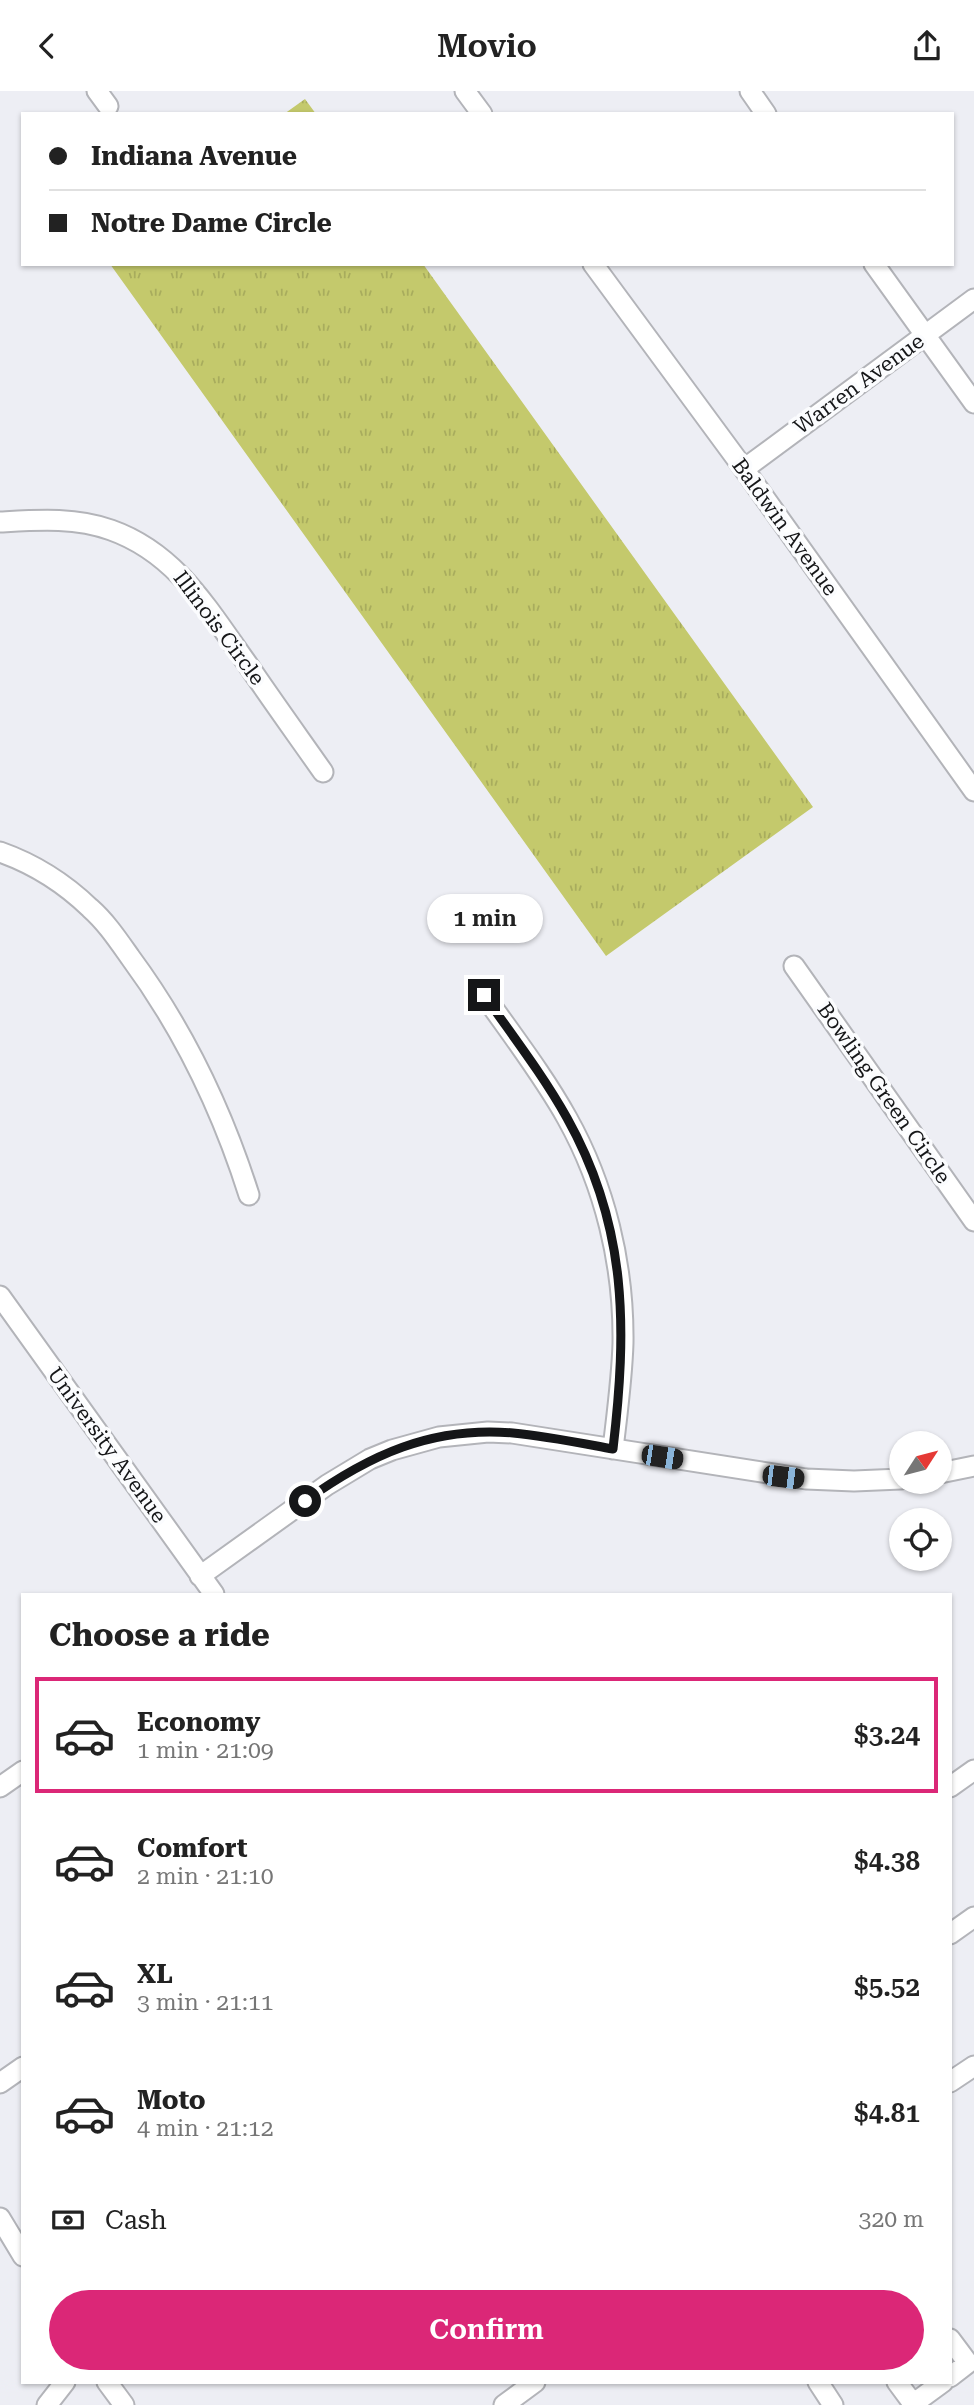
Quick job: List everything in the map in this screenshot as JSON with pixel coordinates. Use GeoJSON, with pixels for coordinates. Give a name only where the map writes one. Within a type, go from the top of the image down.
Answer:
{"type":"FeatureCollection","features":[{"type":"Feature","properties":{"kind":"street"},"geometry":{"type":"LineString","coordinates":[[465,91],[481,112]]}},
{"type":"Feature","properties":{"kind":"street"},"geometry":{"type":"LineString","coordinates":[[750,91],[765,112]]}},
{"type":"Feature","properties":{"kind":"street","name":"Baldwin Avenue"},"geometry":{"type":"LineString","coordinates":[[594,266],[744,469],[974,792]]}},
{"type":"Feature","properties":{"kind":"street"},"geometry":{"type":"LineString","coordinates":[[875,266],[974,403]]}},
{"type":"Feature","properties":{"kind":"street","name":"Warren Avenue"},"geometry":{"type":"LineString","coordinates":[[744,469],[974,299]]}},
{"type":"Feature","properties":{"kind":"street","name":"Illinois Circle"},"geometry":{"type":"LineString","coordinates":[[0,522],[66,521],[97,526],[141,544],[167,561],[200,596],[323,772]]}},
{"type":"Feature","properties":{"kind":"street"},"geometry":{"type":"LineString","coordinates":[[0,852],[40,870],[75,894],[105,923],[146,978],[181,1034],[211,1093],[236,1154],[249,1195]]}},
{"type":"Feature","properties":{"kind":"street","name":"Bowling Green Circle"},"geometry":{"type":"LineString","coordinates":[[794,966],[974,1221]]}},
{"type":"Feature","properties":{"kind":"street"},"geometry":{"type":"LineString","coordinates":[[484,995],[567,1118],[584,1153],[610,1227],[619,1279],[623,1344],[613,1449]]}},
{"type":"Feature","properties":{"kind":"street","name":"University Avenue"},"geometry":{"type":"LineString","coordinates":[[0,1296],[213,1593]]}},
{"type":"Feature","properties":{"kind":"street"},"geometry":{"type":"LineString","coordinates":[[200,1576],[348,1471],[370,1459],[415,1442],[463,1433],[500,1433],[806,1479],[889,1480]]}},
{"type":"Feature","properties":{"kind":"street"},"geometry":{"type":"LineString","coordinates":[[952,1471],[974,1466]]}},
{"type":"Feature","properties":{"kind":"street"},"geometry":{"type":"LineString","coordinates":[[952,1785],[974,1770]]}},
{"type":"Feature","properties":{"kind":"street"},"geometry":{"type":"LineString","coordinates":[[0,1787],[21,1772]]}},
{"type":"Feature","properties":{"kind":"street"},"geometry":{"type":"LineString","coordinates":[[952,1933],[974,1917]]}},
{"type":"Feature","properties":{"kind":"street"},"geometry":{"type":"LineString","coordinates":[[952,2081],[974,2066]]}},
{"type":"Feature","properties":{"kind":"street"},"geometry":{"type":"LineString","coordinates":[[0,2083],[21,2068]]}},
{"type":"Feature","properties":{"kind":"street"},"geometry":{"type":"LineString","coordinates":[[0,2218],[21,2253]]}},
{"type":"Feature","properties":{"kind":"street"},"geometry":{"type":"LineString","coordinates":[[952,2342],[968,2363],[952,2375]]}},
{"type":"Feature","properties":{"kind":"street"},"geometry":{"type":"LineString","coordinates":[[47,2405],[63,2384]]}},
{"type":"Feature","properties":{"kind":"street"},"geometry":{"type":"LineString","coordinates":[[108,2384],[124,2405]]}},
{"type":"Feature","properties":{"kind":"street"},"geometry":{"type":"LineString","coordinates":[[504,2405],[532,2384]]}},
{"type":"Feature","properties":{"kind":"street"},"geometry":{"type":"LineString","coordinates":[[819,2384],[832,2405]]}},
{"type":"Feature","properties":{"kind":"street"},"geometry":{"type":"LineString","coordinates":[[898,2384],[914,2405],[940,2384]]}},
{"type":"Feature","properties":{"kind":"green space"},"geometry":{"type":"Polygon","coordinates":[[[305,99],[315,112],[287,112],[305,99]]]}},
{"type":"Feature","properties":{"kind":"green space"},"geometry":{"type":"Polygon","coordinates":[[[111,266],[424,266],[813,807],[606,956],[111,266]]]}},
{"type":"Feature","properties":{"kind":"route"},"geometry":{"type":"LineString","coordinates":[[305,1501],[370,1459],[415,1442],[439,1437],[463,1433],[512,1433],[613,1449],[623,1344],[620,1286],[610,1227],[599,1190],[567,1118],[484,995]]}}]}
